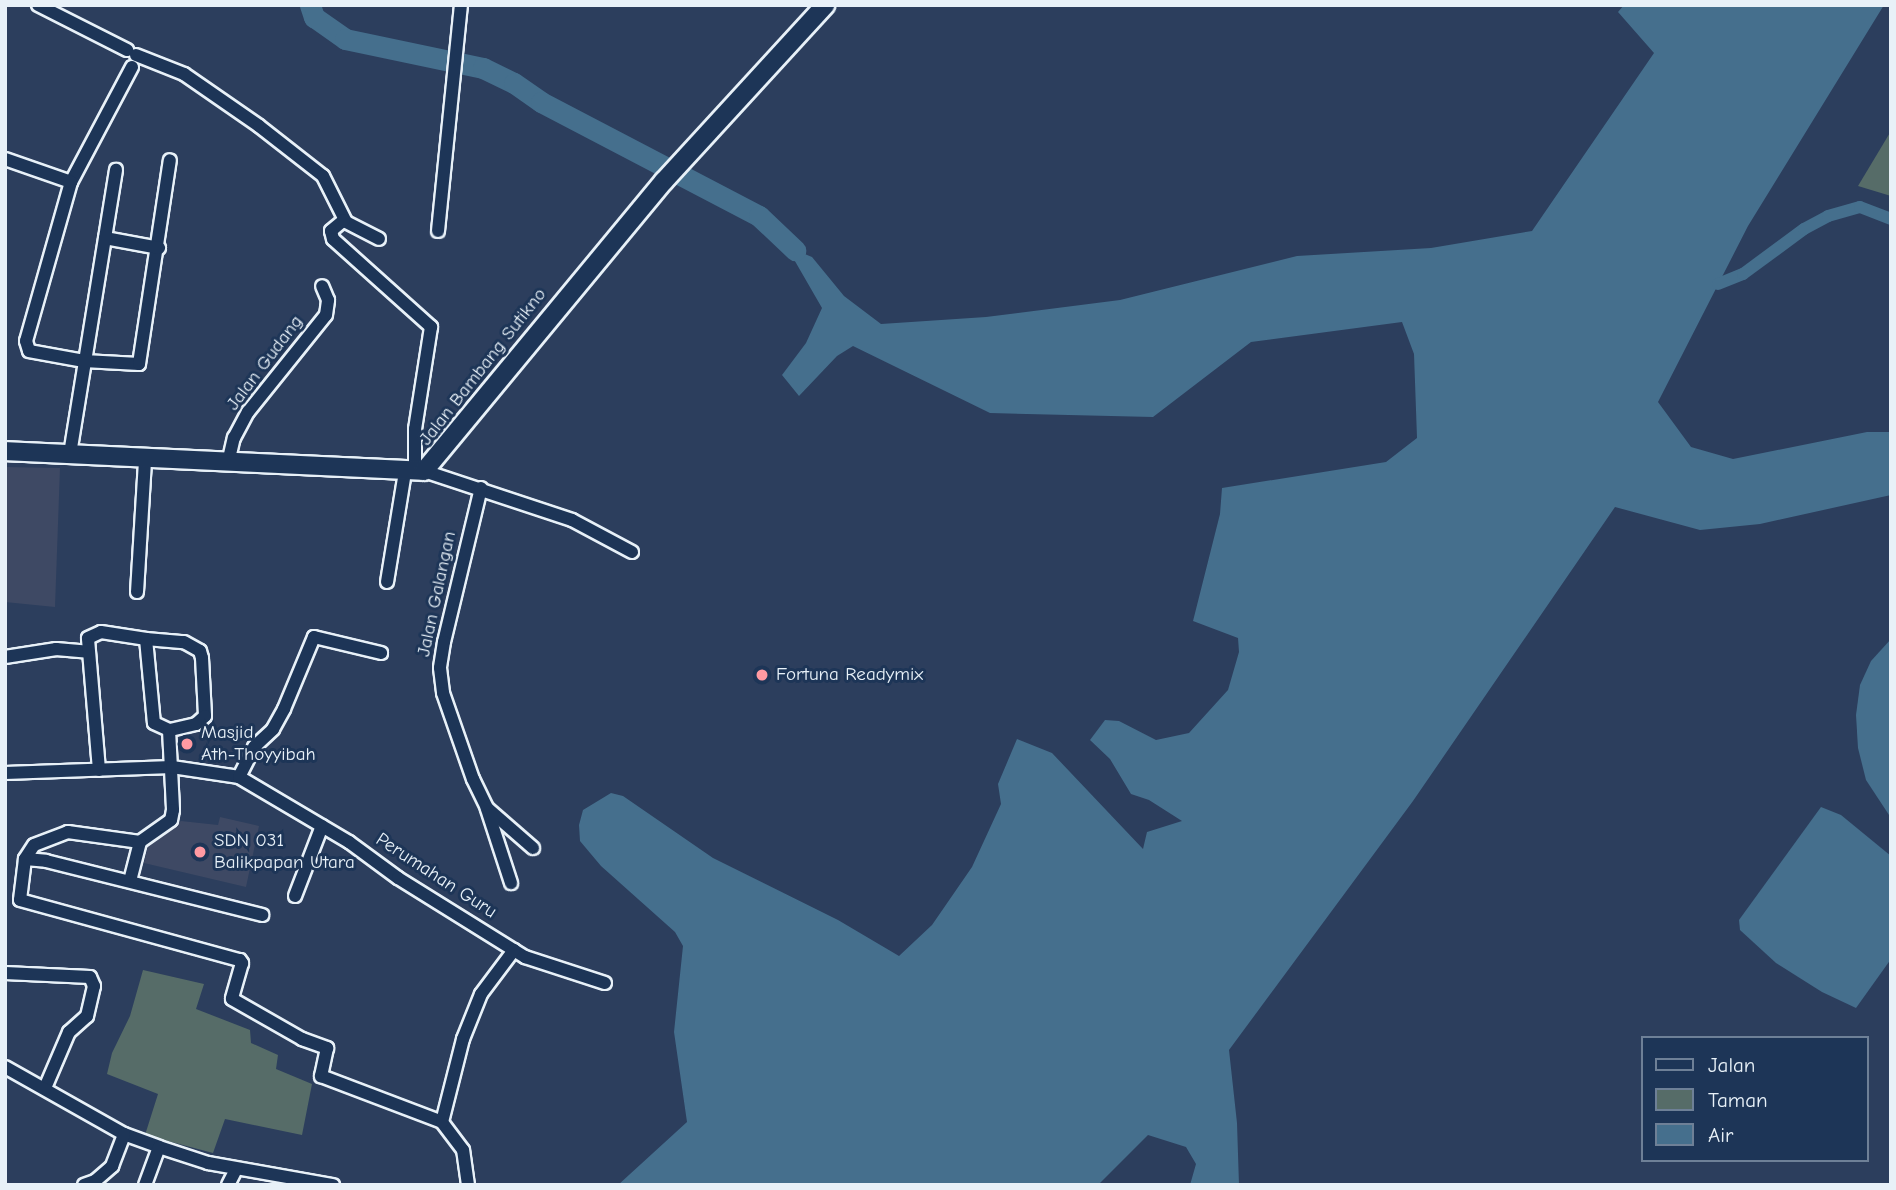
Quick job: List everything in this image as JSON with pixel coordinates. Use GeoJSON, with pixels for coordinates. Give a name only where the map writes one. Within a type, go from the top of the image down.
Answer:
{"type":"FeatureCollection","features":[{"type":"Feature","properties":{"kind":"street"},"geometry":{"type":"LineString","coordinates":[[438,231],[461,5]]}},
{"type":"Feature","properties":{"kind":"street","name":"Jalan Bambang Sutikno"},"geometry":{"type":"LineString","coordinates":[[415,472],[664,181],[825,5]]}},
{"type":"Feature","properties":{"kind":"street"},"geometry":{"type":"LineString","coordinates":[[44,7],[132,57],[168,66],[208,89],[323,176],[344,220],[354,228],[379,239]]}},
{"type":"Feature","properties":{"kind":"street"},"geometry":{"type":"LineString","coordinates":[[132,57],[71,182],[26,341],[29,351],[84,361],[139,364],[159,248],[170,160]]}},
{"type":"Feature","properties":{"kind":"street"},"geometry":{"type":"LineString","coordinates":[[5,159],[71,182]]}},
{"type":"Feature","properties":{"kind":"street"},"geometry":{"type":"LineString","coordinates":[[70,454],[116,170]]}},
{"type":"Feature","properties":{"kind":"street"},"geometry":{"type":"LineString","coordinates":[[344,220],[331,231],[333,239],[431,327],[418,407],[415,472],[387,582]]}},
{"type":"Feature","properties":{"kind":"street"},"geometry":{"type":"LineString","coordinates":[[105,238],[159,248]]}},
{"type":"Feature","properties":{"kind":"street","name":"Jalan Gudang"},"geometry":{"type":"LineString","coordinates":[[228,463],[234,438],[248,412],[326,315],[328,300],[323,286]]}},
{"type":"Feature","properties":{"kind":"street"},"geometry":{"type":"LineString","coordinates":[[5,451],[415,472],[481,488],[572,520],[632,552]]}},
{"type":"Feature","properties":{"kind":"street"},"geometry":{"type":"LineString","coordinates":[[137,592],[145,460]]}},
{"type":"Feature","properties":{"kind":"street","name":"Jalan Galangan"},"geometry":{"type":"LineString","coordinates":[[481,488],[440,668],[443,693],[473,779],[487,808],[533,848]]}},
{"type":"Feature","properties":{"kind":"street"},"geometry":{"type":"LineString","coordinates":[[99,770],[89,638],[101,632],[184,642],[200,651],[205,716],[196,724],[169,730],[154,723],[146,639]]}},
{"type":"Feature","properties":{"kind":"street"},"geometry":{"type":"LineString","coordinates":[[239,777],[254,747],[273,729],[284,709],[314,637],[381,653]]}},
{"type":"Feature","properties":{"kind":"street"},"geometry":{"type":"LineString","coordinates":[[5,657],[56,649],[88,652]]}},
{"type":"Feature","properties":{"kind":"street"},"geometry":{"type":"LineString","coordinates":[[130,881],[140,842],[171,820],[173,810],[169,730]]}},
{"type":"Feature","properties":{"kind":"street","name":"Perumahan Guru"},"geometry":{"type":"LineString","coordinates":[[5,773],[172,767],[239,777],[322,826],[398,878],[514,950],[539,963],[605,983]]}},
{"type":"Feature","properties":{"kind":"street"},"geometry":{"type":"LineString","coordinates":[[487,808],[511,883]]}},
{"type":"Feature","properties":{"kind":"street"},"geometry":{"type":"LineString","coordinates":[[295,896],[322,826]]}},
{"type":"Feature","properties":{"kind":"street"},"geometry":{"type":"LineString","coordinates":[[140,842],[68,832],[34,845],[25,859],[20,900],[240,960],[242,963],[232,999],[302,1039],[327,1048],[321,1076],[442,1122],[463,1150],[468,1185]]}},
{"type":"Feature","properties":{"kind":"street"},"geometry":{"type":"LineString","coordinates":[[25,859],[46,860],[262,915]]}},
{"type":"Feature","properties":{"kind":"street"},"geometry":{"type":"LineString","coordinates":[[442,1122],[463,1039],[481,994],[514,950]]}},
{"type":"Feature","properties":{"kind":"street"},"geometry":{"type":"LineString","coordinates":[[5,973],[90,977],[94,986],[86,1016],[69,1032],[45,1088]]}},
{"type":"Feature","properties":{"kind":"street"},"geometry":{"type":"LineString","coordinates":[[5,1067],[124,1134],[159,1147],[236,1169],[333,1185]]}},
{"type":"Feature","properties":{"kind":"street"},"geometry":{"type":"LineString","coordinates":[[84,1185],[95,1181],[112,1166],[124,1134]]}},
{"type":"Feature","properties":{"kind":"street"},"geometry":{"type":"LineString","coordinates":[[145,1185],[159,1147]]}},
{"type":"Feature","properties":{"kind":"street"},"geometry":{"type":"LineString","coordinates":[[228,1185],[236,1169]]}},
{"type":"Feature","properties":{"kind":"shaded area"},"geometry":{"type":"Polygon","coordinates":[[[5,467],[60,468],[55,607],[5,602],[5,467]]]}},
{"type":"Feature","properties":{"kind":"shaded area","name":"SDN 031 Balikpapan Utara"},"geometry":{"type":"Polygon","coordinates":[[[220,817],[259,826],[246,887],[144,863],[149,842],[181,821],[218,825],[220,817]]]}},
{"type":"Feature","properties":{"kind":"green space"},"geometry":{"type":"Polygon","coordinates":[[[1891,131],[1891,196],[1858,186],[1891,131]]]}},
{"type":"Feature","properties":{"kind":"green space"},"geometry":{"type":"Polygon","coordinates":[[[143,970],[204,984],[196,1009],[250,1030],[251,1043],[278,1055],[276,1069],[312,1084],[302,1135],[225,1119],[213,1153],[145,1135],[158,1094],[107,1074],[112,1053],[130,1016],[143,970]]]}},
{"type":"Feature","properties":{"kind":"water"},"geometry":{"type":"Polygon","coordinates":[[[1624,5],[1884,5],[1748,226],[1658,402],[1691,447],[1733,459],[1867,432],[1891,432],[1891,495],[1760,524],[1700,530],[1615,507],[1413,801],[1229,1050],[1237,1123],[1239,1185],[1190,1185],[1196,1164],[1186,1147],[1148,1135],[1098,1185],[618,1185],[687,1122],[674,1032],[683,946],[675,932],[601,866],[580,841],[579,825],[583,810],[611,793],[623,796],[713,858],[838,920],[899,956],[932,925],[972,867],[1001,804],[998,784],[1017,739],[1052,753],[1143,849],[1147,832],[1182,821],[1149,800],[1131,794],[1110,759],[1090,740],[1105,720],[1119,721],[1156,740],[1189,733],[1228,690],[1239,652],[1238,638],[1193,621],[1220,514],[1222,488],[1386,462],[1417,438],[1414,354],[1402,322],[1251,342],[1153,417],[990,413],[853,346],[837,356],[799,396],[782,375],[806,343],[822,308],[792,256],[795,250],[812,257],[844,296],[881,324],[986,317],[1120,300],[1297,256],[1431,248],[1532,231],[1654,53],[1618,12],[1624,5]]]}},
{"type":"Feature","properties":{"kind":"water"},"geometry":{"type":"Polygon","coordinates":[[[1891,639],[1891,818],[1866,780],[1858,748],[1856,715],[1860,685],[1871,661],[1891,639]]]}},
{"type":"Feature","properties":{"kind":"water"},"geometry":{"type":"Polygon","coordinates":[[[1821,807],[1841,815],[1891,856],[1891,959],[1856,1008],[1822,992],[1776,963],[1740,930],[1739,920],[1821,807]]]}},
{"type":"Feature","properties":{"kind":"waterway"},"geometry":{"type":"LineString","coordinates":[[310,5],[314,17],[345,39],[483,68],[514,83],[541,102],[759,216],[795,250]]}},
{"type":"Feature","properties":{"kind":"waterway"},"geometry":{"type":"LineString","coordinates":[[1718,284],[1743,274],[1804,229],[1828,216],[1860,207],[1891,219]]}},
{"type":"Feature","properties":{"kind":"place","name":"Fortuna Readymix"},"geometry":{"type":"Point","coordinates":[762,675]}},
{"type":"Feature","properties":{"kind":"place","name":"Masjid Ath-Thoyyibah"},"geometry":{"type":"Point","coordinates":[187,744]}},
{"type":"Feature","properties":{"kind":"place","name":"SDN 031 Balikpapan Utara"},"geometry":{"type":"Point","coordinates":[200,852]}}]}
